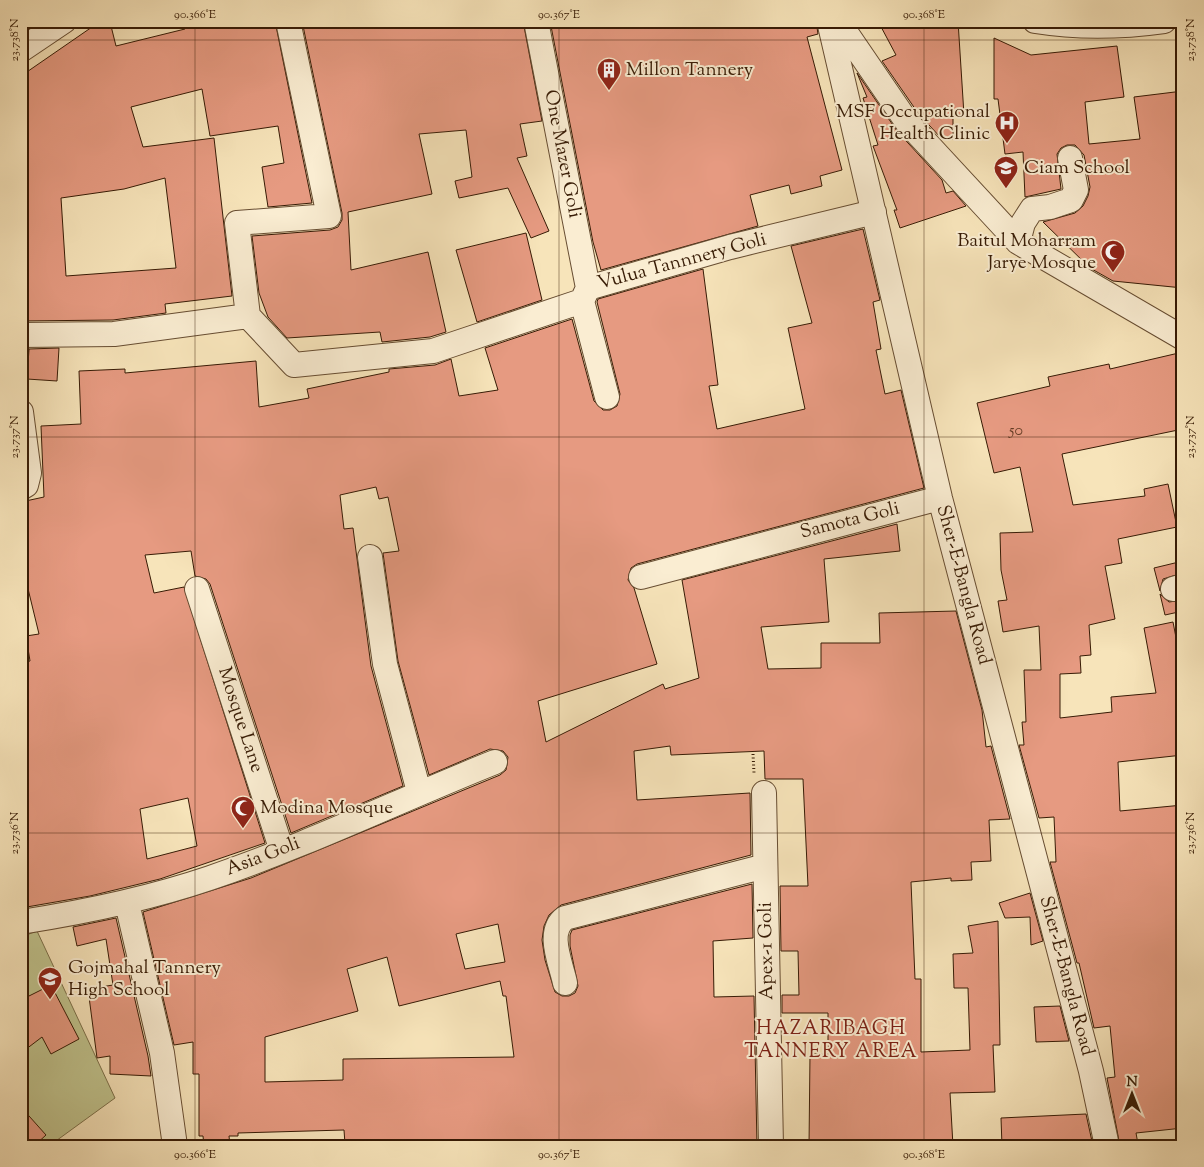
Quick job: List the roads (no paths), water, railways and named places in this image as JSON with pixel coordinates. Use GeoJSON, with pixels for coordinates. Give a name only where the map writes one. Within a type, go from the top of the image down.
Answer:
{"type":"FeatureCollection","features":[{"type":"Feature","properties":{"kind":"street"},"geometry":{"type":"LineString","coordinates":[[21,335],[114,334],[248,316],[237,224],[328,216],[288,21]]}},
{"type":"Feature","properties":{"kind":"street","name":"One Mazer Goli"},"geometry":{"type":"LineString","coordinates":[[536,21],[585,294],[607,397]]}},
{"type":"Feature","properties":{"kind":"street","name":"Sher-E-Bangla Road"},"geometry":{"type":"LineString","coordinates":[[829,21],[940,498],[1088,1062],[1107,1146]]}},
{"type":"Feature","properties":{"kind":"street"},"geometry":{"type":"LineString","coordinates":[[838,21],[907,122],[1018,242],[1183,338]]}},
{"type":"Feature","properties":{"kind":"street"},"geometry":{"type":"LineString","coordinates":[[1036,21],[1062,25],[1122,26],[1164,21]]}},
{"type":"Feature","properties":{"kind":"street"},"geometry":{"type":"LineString","coordinates":[[21,50],[52,25]]}},
{"type":"Feature","properties":{"kind":"street"},"geometry":{"type":"LineString","coordinates":[[1018,242],[1023,224],[1032,209],[1050,207],[1071,200],[1076,190],[1070,158]]}},
{"type":"Feature","properties":{"kind":"street","name":"Vulua Tannnery Goli"},"geometry":{"type":"LineString","coordinates":[[248,316],[294,365],[433,351],[585,294],[730,247],[874,212]]}},
{"type":"Feature","properties":{"kind":"street"},"geometry":{"type":"LineString","coordinates":[[21,412],[29,474],[26,485],[21,488]]}},
{"type":"Feature","properties":{"kind":"street","name":"Samota Goli"},"geometry":{"type":"LineString","coordinates":[[642,576],[940,498]]}},
{"type":"Feature","properties":{"kind":"street"},"geometry":{"type":"LineString","coordinates":[[370,557],[385,664],[419,792]]}},
{"type":"Feature","properties":{"kind":"street","name":"Mosque Lane"},"geometry":{"type":"LineString","coordinates":[[197,589],[282,851]]}},
{"type":"Feature","properties":{"kind":"street","name":"Asia Goli"},"geometry":{"type":"LineString","coordinates":[[21,922],[127,903],[209,878],[282,851],[419,792],[495,762]]}},
{"type":"Feature","properties":{"kind":"street","name":"Apex-1 Goli"},"geometry":{"type":"LineString","coordinates":[[764,793],[771,1146]]}},
{"type":"Feature","properties":{"kind":"street"},"geometry":{"type":"LineString","coordinates":[[565,983],[554,932],[557,924],[564,918],[765,866]]}},
{"type":"Feature","properties":{"kind":"street"},"geometry":{"type":"LineString","coordinates":[[127,903],[162,1053],[175,1146]]}},
{"type":"Feature","properties":{"kind":"place","name":"Millon Tannery"},"geometry":{"type":"Point","coordinates":[609,91]}},
{"type":"Feature","properties":{"kind":"place","name":"MSF Occupational Health Clinic"},"geometry":{"type":"Point","coordinates":[1007,144]}},
{"type":"Feature","properties":{"kind":"place","name":"Ciam School"},"geometry":{"type":"Point","coordinates":[1006,189]}},
{"type":"Feature","properties":{"kind":"place","name":"Baitul Moharram Jarye Mosque"},"geometry":{"type":"Point","coordinates":[1113,273]}},
{"type":"Feature","properties":{"kind":"place","name":"Modina Mosque"},"geometry":{"type":"Point","coordinates":[243,829]}},
{"type":"Feature","properties":{"kind":"place","name":"Gojmahal Tannery High School"},"geometry":{"type":"Point","coordinates":[50,1000]}},
{"type":"Feature","properties":{"kind":"district","name":"HAZARIBAGH TANNERY AREA"},"geometry":{"type":"Point","coordinates":[831,1040]}}]}
